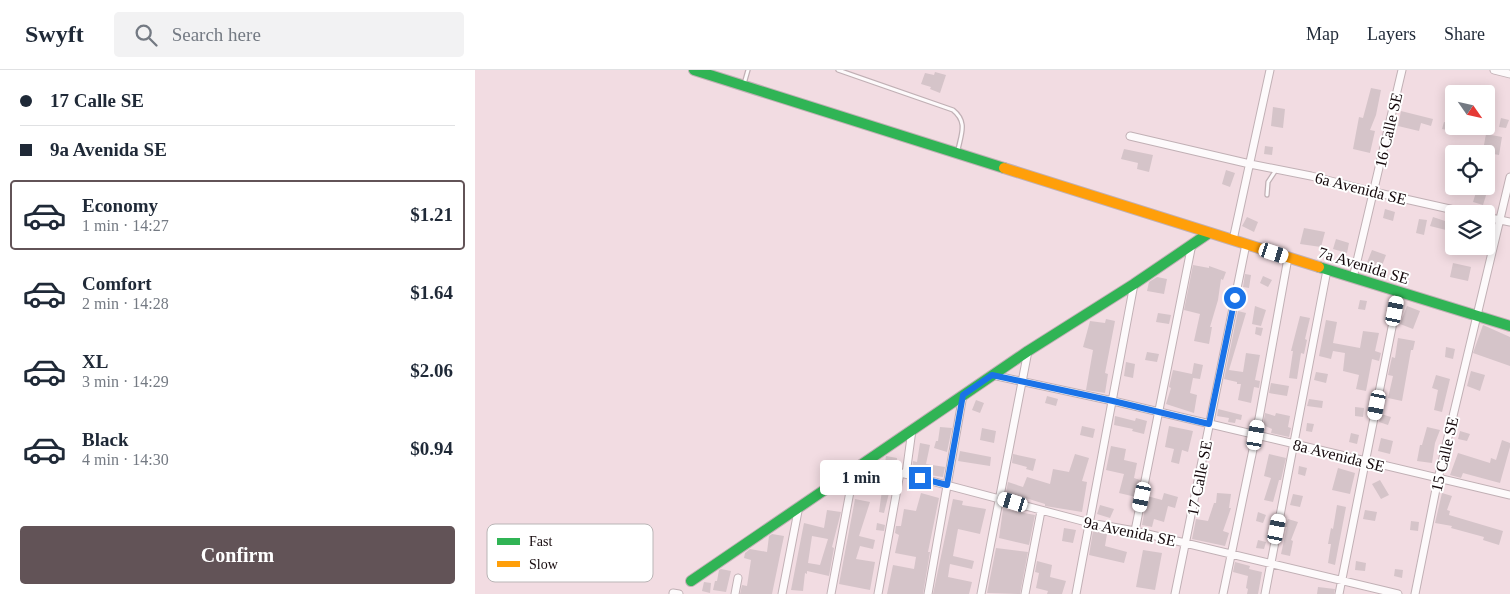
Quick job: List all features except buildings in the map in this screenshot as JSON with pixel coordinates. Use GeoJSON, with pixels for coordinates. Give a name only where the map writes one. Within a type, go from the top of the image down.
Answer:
{"type":"FeatureCollection","features":[{"type":"Feature","properties":{"kind":"street","name":"7a Avenida SE"},"geometry":{"type":"LineString","coordinates":[[694,70],[1510,326]]}},
{"type":"Feature","properties":{"kind":"street"},"geometry":{"type":"LineString","coordinates":[[1233,240],[1270,70]]}},
{"type":"Feature","properties":{"kind":"street","name":"16 Calle SE"},"geometry":{"type":"LineString","coordinates":[[1353,278],[1401,70]]}},
{"type":"Feature","properties":{"kind":"street"},"geometry":{"type":"LineString","coordinates":[[1494,70],[1510,74]]}},
{"type":"Feature","properties":{"kind":"street","name":"6a Avenida SE"},"geometry":{"type":"LineString","coordinates":[[1130,136],[1445,208]]}},
{"type":"Feature","properties":{"kind":"street"},"geometry":{"type":"LineString","coordinates":[[1501,220],[1510,177]]}},
{"type":"Feature","properties":{"kind":"street"},"geometry":{"type":"LineString","coordinates":[[1495,219],[1510,222]]}},
{"type":"Feature","properties":{"kind":"street","name":"15 Calle SE"},"geometry":{"type":"LineString","coordinates":[[1415,594],[1438,478],[1476,315],[1501,220]]}},
{"type":"Feature","properties":{"kind":"street"},"geometry":{"type":"LineString","coordinates":[[691,581],[1028,350],[1134,284],[1209,233]]}},
{"type":"Feature","properties":{"kind":"street"},"geometry":{"type":"LineString","coordinates":[[1135,530],[1192,244]]}},
{"type":"Feature","properties":{"kind":"street","name":"17 Calle SE"},"geometry":{"type":"LineString","coordinates":[[1175,594],[1246,244]]}},
{"type":"Feature","properties":{"kind":"street"},"geometry":{"type":"LineString","coordinates":[[1223,594],[1256,435],[1289,258]]}},
{"type":"Feature","properties":{"kind":"street"},"geometry":{"type":"LineString","coordinates":[[1265,594],[1327,270]]}},
{"type":"Feature","properties":{"kind":"street"},"geometry":{"type":"LineString","coordinates":[[1075,594],[1134,284]]}},
{"type":"Feature","properties":{"kind":"street"},"geometry":{"type":"LineString","coordinates":[[1339,594],[1399,292]]}},
{"type":"Feature","properties":{"kind":"street"},"geometry":{"type":"LineString","coordinates":[[981,594],[1028,350]]}},
{"type":"Feature","properties":{"kind":"street","name":"8a Avenida SE"},"geometry":{"type":"LineString","coordinates":[[992,375],[1113,401],[1510,495]]}},
{"type":"Feature","properties":{"kind":"street"},"geometry":{"type":"LineString","coordinates":[[928,594],[963,395]]}},
{"type":"Feature","properties":{"kind":"street"},"geometry":{"type":"LineString","coordinates":[[879,594],[912,430]]}},
{"type":"Feature","properties":{"kind":"street","name":"9a Avenida SE"},"geometry":{"type":"LineString","coordinates":[[863,463],[1089,523],[1135,530],[1399,594]]}},
{"type":"Feature","properties":{"kind":"street"},"geometry":{"type":"LineString","coordinates":[[831,594],[854,470]]}},
{"type":"Feature","properties":{"kind":"street"},"geometry":{"type":"LineString","coordinates":[[783,594],[799,506]]}},
{"type":"Feature","properties":{"kind":"street"},"geometry":{"type":"LineString","coordinates":[[1025,594],[1041,511]]}},
{"type":"Feature","properties":{"kind":"street"},"geometry":{"type":"LineString","coordinates":[[735,594],[738,578]]}},
{"type":"Feature","properties":{"kind":"lane"},"geometry":{"type":"LineString","coordinates":[[743,86],[748,70]]}},
{"type":"Feature","properties":{"kind":"lane"},"geometry":{"type":"LineString","coordinates":[[838,70],[953,110],[959,115],[963,124],[957,153]]}},
{"type":"Feature","properties":{"kind":"lane"},"geometry":{"type":"LineString","coordinates":[[1267,195],[1268,182],[1277,169]]}},
{"type":"Feature","properties":{"kind":"traffic: fast"},"geometry":{"type":"LineString","coordinates":[[694,70],[1004,168]]}},
{"type":"Feature","properties":{"kind":"traffic: fast"},"geometry":{"type":"LineString","coordinates":[[691,581],[1028,351],[1134,284],[1209,233]]}},
{"type":"Feature","properties":{"kind":"traffic: fast"},"geometry":{"type":"LineString","coordinates":[[1319,267],[1510,326]]}},
{"type":"Feature","properties":{"kind":"traffic: slow"},"geometry":{"type":"LineString","coordinates":[[1004,168],[1319,267]]}},
{"type":"Feature","properties":{"kind":"route"},"geometry":{"type":"LineString","coordinates":[[920,478],[947,485],[963,395],[992,375],[1209,424],[1235,298]]}}]}
